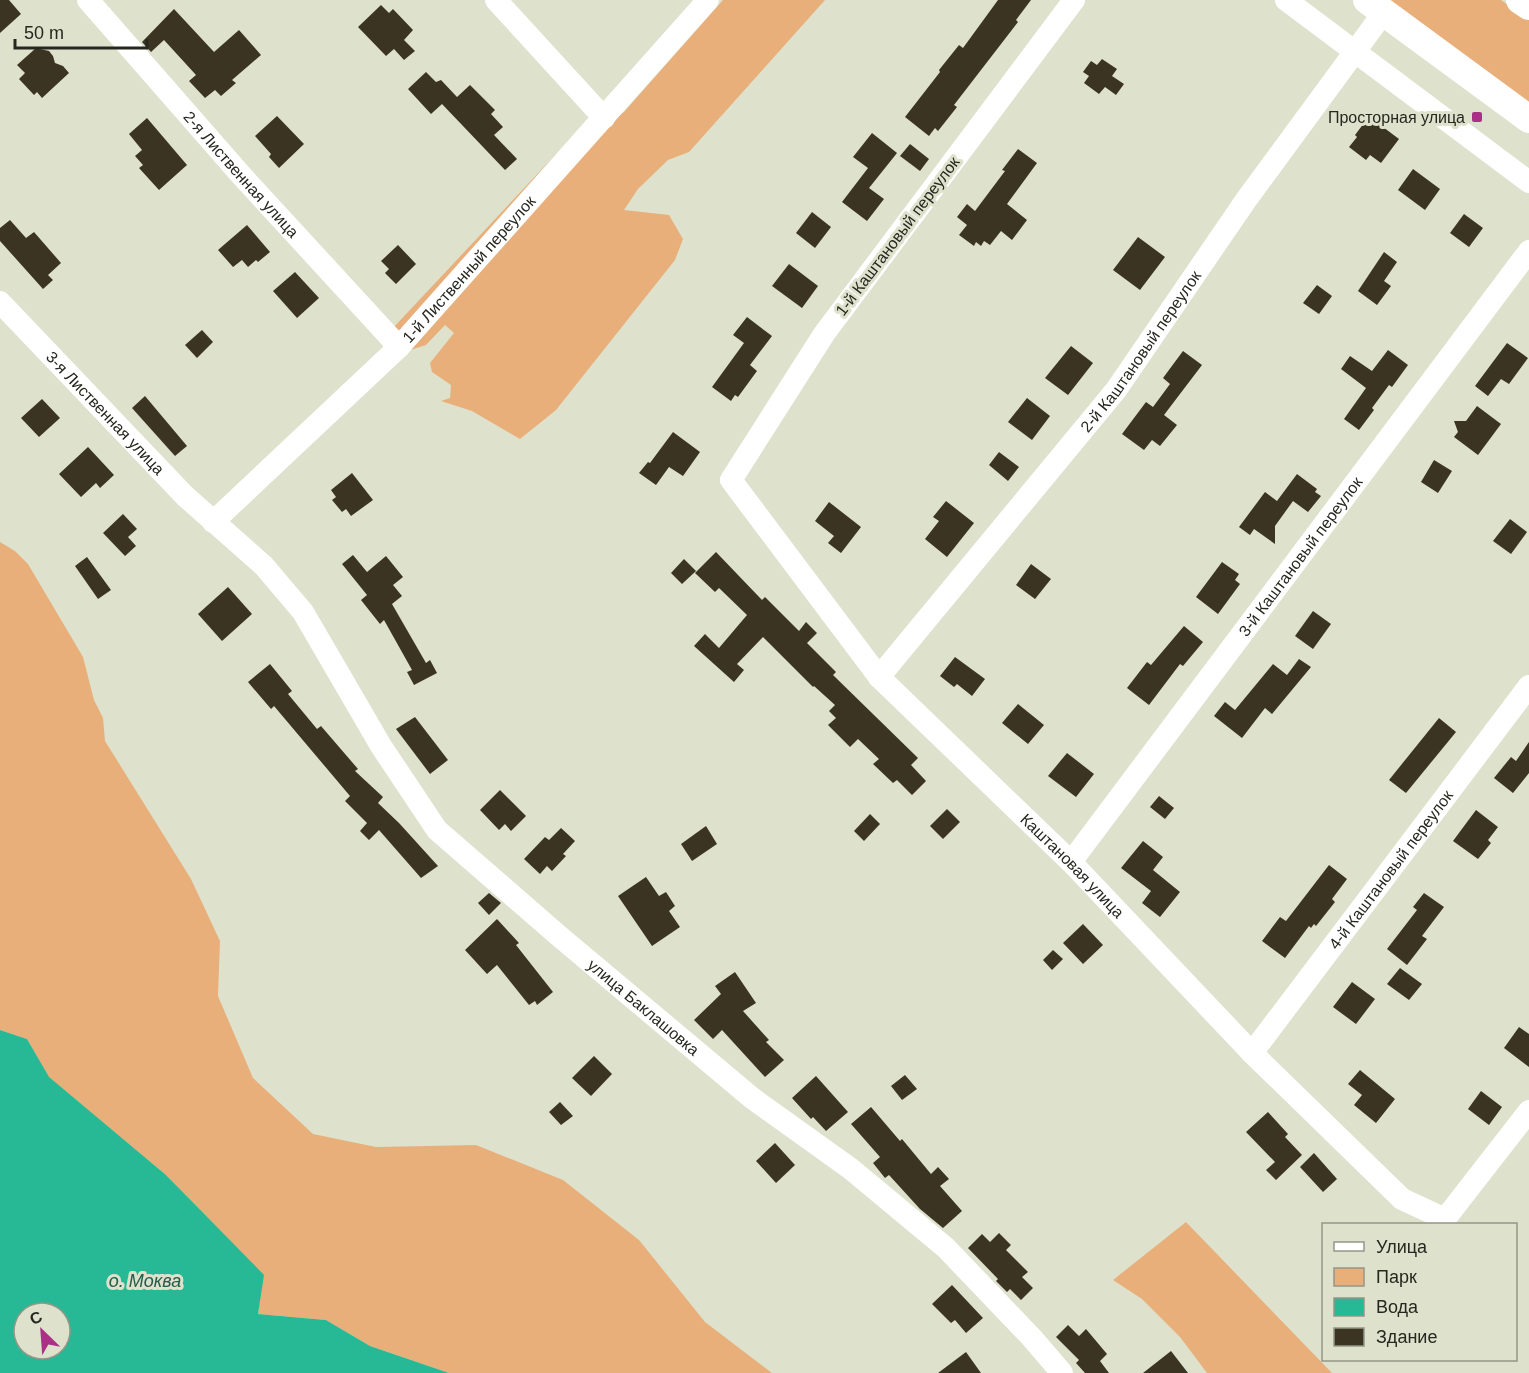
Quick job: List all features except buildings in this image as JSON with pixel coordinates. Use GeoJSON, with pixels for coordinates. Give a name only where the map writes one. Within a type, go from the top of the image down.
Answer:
{"type":"FeatureCollection","features":[{"type":"Feature","properties":{"kind":"main road"},"geometry":{"type":"LineString","coordinates":[[1520,0],[1529,6]]}},
{"type":"Feature","properties":{"kind":"main road"},"geometry":{"type":"LineString","coordinates":[[1376,6],[1529,119]]}},
{"type":"Feature","properties":{"kind":"street","name":"2-я Лиственная улица"},"geometry":{"type":"LineString","coordinates":[[88,0],[241,175],[399,347]]}},
{"type":"Feature","properties":{"kind":"street"},"geometry":{"type":"LineString","coordinates":[[496,0],[604,118]]}},
{"type":"Feature","properties":{"kind":"street","name":"1-й Лиственный переулок"},"geometry":{"type":"LineString","coordinates":[[213,522],[399,347],[708,0]]}},
{"type":"Feature","properties":{"kind":"street","name":"1-й Каштановый переулок"},"geometry":{"type":"LineString","coordinates":[[731,480],[824,334],[1074,0]]}},
{"type":"Feature","properties":{"kind":"street"},"geometry":{"type":"LineString","coordinates":[[1286,0],[1529,182]]}},
{"type":"Feature","properties":{"kind":"street","name":"2-й Каштановый переулок"},"geometry":{"type":"LineString","coordinates":[[879,676],[1116,390],[1246,200],[1355,52],[1376,6]]}},
{"type":"Feature","properties":{"kind":"street","name":"3-й Каштановый переулок"},"geometry":{"type":"LineString","coordinates":[[1071,862],[1529,251]]}},
{"type":"Feature","properties":{"kind":"street","name":"3-я Лиственная улица"},"geometry":{"type":"LineString","coordinates":[[0,302],[185,496],[250,553],[284,590]]}},
{"type":"Feature","properties":{"kind":"street","name":"Каштановая улица"},"geometry":{"type":"LineString","coordinates":[[731,480],[879,676],[1071,862],[1252,1053],[1402,1199],[1445,1219],[1529,1111]]}},
{"type":"Feature","properties":{"kind":"street","name":"улица Баклашовка"},"geometry":{"type":"LineString","coordinates":[[284,590],[303,612],[381,746],[437,830],[752,1098],[851,1169],[946,1248],[1032,1338],[1062,1373]]}},
{"type":"Feature","properties":{"kind":"street","name":"4-й Каштановый переулок"},"geometry":{"type":"LineString","coordinates":[[1252,1053],[1529,686]]}},
{"type":"Feature","properties":{"kind":"green space"},"geometry":{"type":"Polygon","coordinates":[[[723,0],[825,0],[689,152],[668,160],[638,189],[624,210],[669,215],[683,239],[675,260],[556,410],[520,439],[472,411],[441,401],[450,398],[451,385],[432,372],[430,363],[454,333],[445,325],[426,345],[407,351],[392,329],[574,135],[603,128],[624,112],[723,0]]]}},
{"type":"Feature","properties":{"kind":"green space"},"geometry":{"type":"Polygon","coordinates":[[[1385,0],[1501,0],[1529,20],[1529,105],[1385,0]]]}},
{"type":"Feature","properties":{"kind":"green space"},"geometry":{"type":"Polygon","coordinates":[[[0,542],[15,551],[28,564],[83,657],[94,700],[103,718],[105,741],[191,879],[220,941],[218,996],[253,1078],[313,1134],[376,1147],[476,1145],[563,1180],[639,1240],[705,1322],[772,1373],[449,1373],[370,1346],[326,1320],[258,1314],[263,1275],[166,1175],[48,1077],[27,1039],[0,1030],[0,542]]]}},
{"type":"Feature","properties":{"kind":"green space"},"geometry":{"type":"Polygon","coordinates":[[[1186,1222],[1332,1373],[1207,1373],[1180,1337],[1142,1299],[1113,1280],[1186,1222]]]}},
{"type":"Feature","properties":{"kind":"water","name":"о. Моква"},"geometry":{"type":"Polygon","coordinates":[[[0,1030],[27,1039],[49,1077],[166,1175],[264,1275],[258,1314],[326,1320],[370,1346],[449,1373],[0,1373],[0,1030]]]}},
{"type":"Feature","properties":{"kind":"place","name":"Просторная улица"},"geometry":{"type":"Point","coordinates":[1477,117]}}]}
